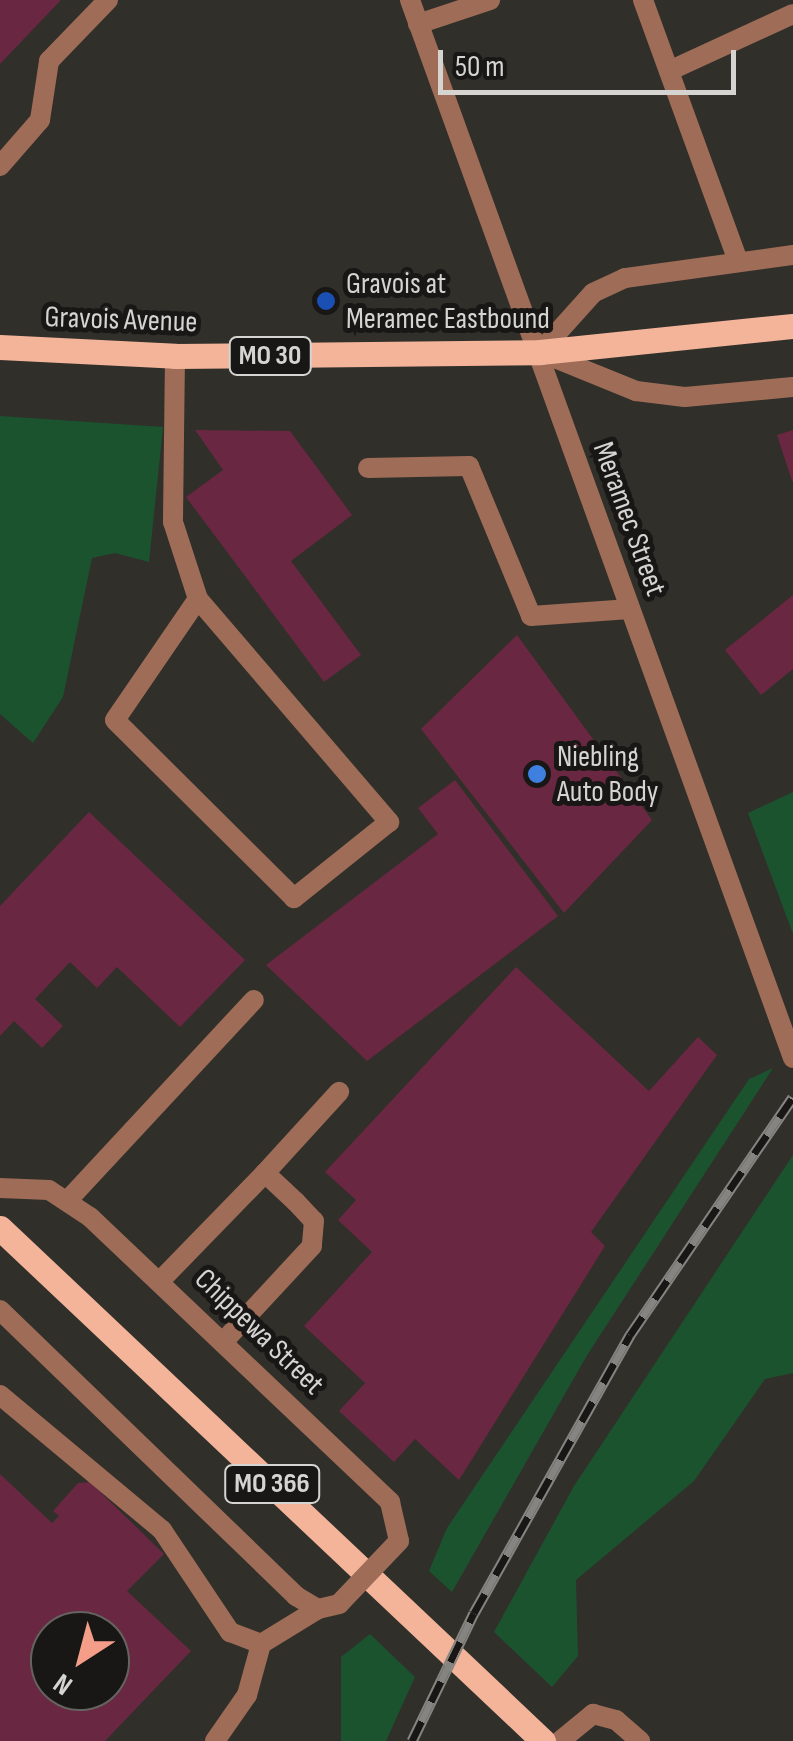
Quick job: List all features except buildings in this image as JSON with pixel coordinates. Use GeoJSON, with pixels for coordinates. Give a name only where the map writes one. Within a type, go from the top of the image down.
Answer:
{"type":"FeatureCollection","features":[{"type":"Feature","properties":{"kind":"main road","name":"Gravois Avenue"},"geometry":{"type":"LineString","coordinates":[[0,347],[176,356],[540,352],[793,326]]}},
{"type":"Feature","properties":{"kind":"main road","name":"MO 366"},"geometry":{"type":"LineString","coordinates":[[0,1228],[544,1741]]}},
{"type":"Feature","properties":{"kind":"street"},"geometry":{"type":"LineString","coordinates":[[0,166],[40,120],[50,60],[108,0]]}},
{"type":"Feature","properties":{"kind":"street","name":"Meramec Street"},"geometry":{"type":"LineString","coordinates":[[410,0],[793,1058]]}},
{"type":"Feature","properties":{"kind":"street"},"geometry":{"type":"LineString","coordinates":[[418,24],[490,0]]}},
{"type":"Feature","properties":{"kind":"street"},"geometry":{"type":"LineString","coordinates":[[644,0],[738,261]]}},
{"type":"Feature","properties":{"kind":"street"},"geometry":{"type":"LineString","coordinates":[[669,70],[793,14]]}},
{"type":"Feature","properties":{"kind":"street"},"geometry":{"type":"LineString","coordinates":[[540,352],[592,293],[625,278],[793,255]]}},
{"type":"Feature","properties":{"kind":"street","name":"Gravois Avenue"},"geometry":{"type":"LineString","coordinates":[[540,352],[636,391],[686,396],[793,387]]}},
{"type":"Feature","properties":{"kind":"street"},"geometry":{"type":"LineString","coordinates":[[176,356],[173,522],[198,599],[389,822],[294,898],[114,720],[198,599]]}},
{"type":"Feature","properties":{"kind":"street"},"geometry":{"type":"LineString","coordinates":[[368,468],[469,466],[531,616],[630,610]]}},
{"type":"Feature","properties":{"kind":"street"},"geometry":{"type":"LineString","coordinates":[[0,1188],[68,1200],[254,1000]]}},
{"type":"Feature","properties":{"kind":"street"},"geometry":{"type":"LineString","coordinates":[[158,1282],[338,1092]]}},
{"type":"Feature","properties":{"kind":"street"},"geometry":{"type":"LineString","coordinates":[[223,1342],[318,1232],[265,1173]]}},
{"type":"Feature","properties":{"kind":"street","name":"Chippewa Street"},"geometry":{"type":"LineString","coordinates":[[68,1200],[390,1502],[399,1541],[329,1606],[261,1644]]}},
{"type":"Feature","properties":{"kind":"street"},"geometry":{"type":"LineString","coordinates":[[0,1310],[329,1606]]}},
{"type":"Feature","properties":{"kind":"street"},"geometry":{"type":"LineString","coordinates":[[0,1395],[162,1530],[230,1632],[261,1644],[247,1695],[215,1741]]}},
{"type":"Feature","properties":{"kind":"street"},"geometry":{"type":"LineString","coordinates":[[560,1741],[584,1716],[616,1720],[640,1741]]}},
{"type":"Feature","properties":{"kind":"green space"},"geometry":{"type":"Polygon","coordinates":[[[0,416],[163,427],[149,562],[115,553],[92,558],[63,697],[33,743],[0,714],[0,416]]]}},
{"type":"Feature","properties":{"kind":"green space"},"geometry":{"type":"Polygon","coordinates":[[[793,792],[793,934],[748,813],[793,792]]]}},
{"type":"Feature","properties":{"kind":"green space"},"geometry":{"type":"Polygon","coordinates":[[[773,1068],[586,1357],[452,1592],[429,1571],[447,1528],[749,1079],[773,1068]]]}},
{"type":"Feature","properties":{"kind":"green space"},"geometry":{"type":"Polygon","coordinates":[[[793,1155],[793,1373],[765,1379],[694,1481],[576,1580],[578,1656],[552,1687],[494,1632],[574,1486],[793,1155]]]}},
{"type":"Feature","properties":{"kind":"green space"},"geometry":{"type":"Polygon","coordinates":[[[370,1634],[415,1677],[386,1741],[341,1741],[341,1657],[370,1634]]]}},
{"type":"Feature","properties":{"kind":"railway"},"geometry":{"type":"LineString","coordinates":[[412,1741],[474,1613],[630,1335],[793,1097]]}},
{"type":"Feature","properties":{"kind":"place","name":"Gravois at Meramec Eastbound"},"geometry":{"type":"Point","coordinates":[326,301]}},
{"type":"Feature","properties":{"kind":"place","name":"Niebling Auto Body"},"geometry":{"type":"Point","coordinates":[537,774]}}]}
